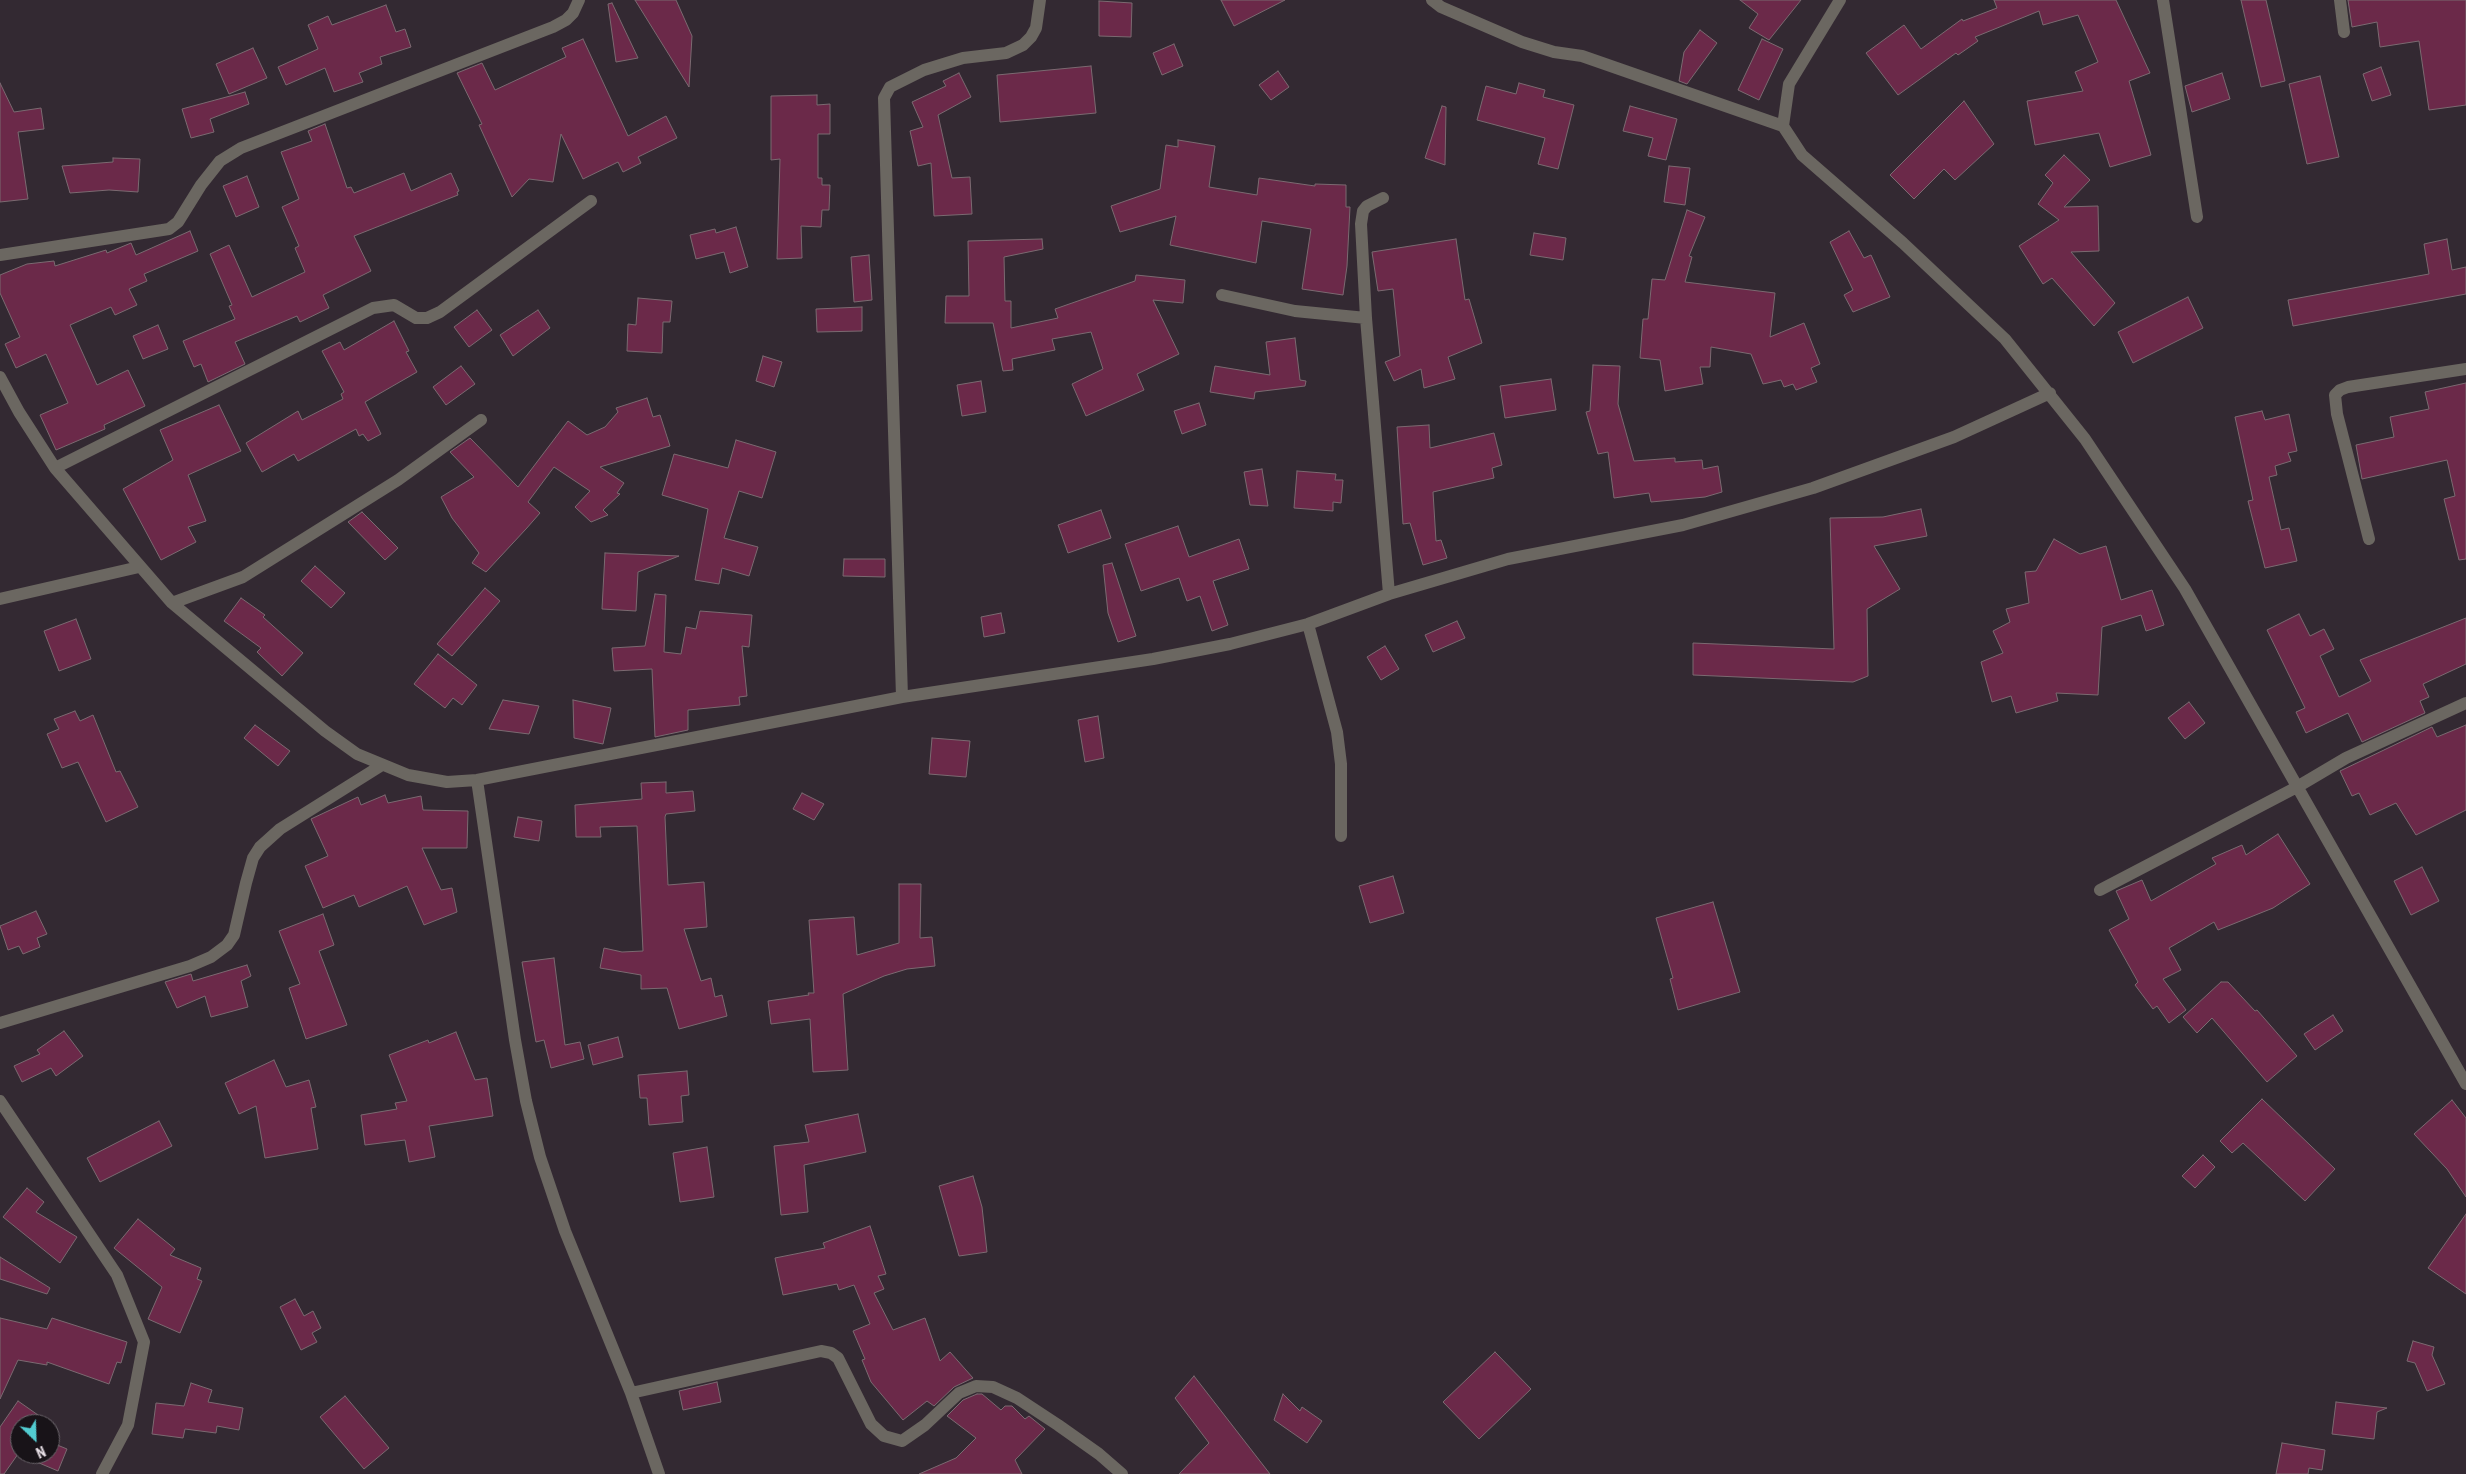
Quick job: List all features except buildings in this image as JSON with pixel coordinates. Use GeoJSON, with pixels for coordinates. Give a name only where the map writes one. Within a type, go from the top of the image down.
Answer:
{"type":"FeatureCollection","features":[{"type":"Feature","properties":{"kind":"street"},"geometry":{"type":"LineString","coordinates":[[0,255],[169,229],[178,222],[201,185],[220,161],[240,148],[553,27],[566,20],[573,12],[579,0]]}},
{"type":"Feature","properties":{"kind":"street"},"geometry":{"type":"LineString","coordinates":[[902,698],[884,98],[890,87],[924,70],[963,58],[1006,53],[1023,45],[1032,37],[1036,28],[1040,0]]}},
{"type":"Feature","properties":{"kind":"street"},"geometry":{"type":"LineString","coordinates":[[1432,0],[1441,7],[1522,42],[1554,52],[1582,56],[1783,126],[1802,156],[1903,243],[2005,338],[2085,439],[2185,589],[2466,1084]]}},
{"type":"Feature","properties":{"kind":"street"},"geometry":{"type":"LineString","coordinates":[[1783,126],[1789,84],[1840,0]]}},
{"type":"Feature","properties":{"kind":"street"},"geometry":{"type":"LineString","coordinates":[[2163,0],[2197,217]]}},
{"type":"Feature","properties":{"kind":"street"},"geometry":{"type":"LineString","coordinates":[[2340,0],[2344,32]]}},
{"type":"Feature","properties":{"kind":"street"},"geometry":{"type":"LineString","coordinates":[[1383,198],[1367,206],[1362,217],[1366,318],[1389,594]]}},
{"type":"Feature","properties":{"kind":"street"},"geometry":{"type":"LineString","coordinates":[[55,468],[373,308],[394,305],[416,318],[427,318],[440,312],[591,201]]}},
{"type":"Feature","properties":{"kind":"street"},"geometry":{"type":"LineString","coordinates":[[1222,295],[1295,311],[1366,318]]}},
{"type":"Feature","properties":{"kind":"street"},"geometry":{"type":"LineString","coordinates":[[2370,539],[2337,414],[2335,395],[2340,390],[2348,387],[2466,369]]}},
{"type":"Feature","properties":{"kind":"street"},"geometry":{"type":"LineString","coordinates":[[0,379],[55,468],[172,603],[325,731],[357,754],[382,765],[430,780],[477,780],[902,698],[1153,659],[1230,644],[1308,624],[1389,594],[1508,559],[1684,525],[1740,510],[1876,467],[1954,437],[2050,393]]}},
{"type":"Feature","properties":{"kind":"street"},"geometry":{"type":"LineString","coordinates":[[172,603],[242,577],[398,480],[481,420]]}},
{"type":"Feature","properties":{"kind":"street"},"geometry":{"type":"LineString","coordinates":[[0,599],[139,567]]}},
{"type":"Feature","properties":{"kind":"street"},"geometry":{"type":"LineString","coordinates":[[1308,624],[1337,732],[1341,764],[1340,836]]}},
{"type":"Feature","properties":{"kind":"street"},"geometry":{"type":"LineString","coordinates":[[2100,890],[2297,786],[2346,758],[2466,702]]}},
{"type":"Feature","properties":{"kind":"street"},"geometry":{"type":"LineString","coordinates":[[0,1023],[190,966],[211,957],[227,945],[234,935],[253,858],[260,847],[280,829],[382,765]]}},
{"type":"Feature","properties":{"kind":"street"},"geometry":{"type":"LineString","coordinates":[[477,780],[515,1040],[526,1101],[540,1157],[565,1231],[630,1393],[659,1474]]}},
{"type":"Feature","properties":{"kind":"street"},"geometry":{"type":"LineString","coordinates":[[0,1101],[117,1275],[144,1342],[128,1425],[102,1474]]}},
{"type":"Feature","properties":{"kind":"street"},"geometry":{"type":"LineString","coordinates":[[630,1393],[821,1351],[838,1358],[872,1424],[884,1436],[902,1440],[925,1425],[959,1393],[976,1386],[993,1387],[1017,1398],[1058,1424],[1100,1454],[1122,1474]]}}]}
